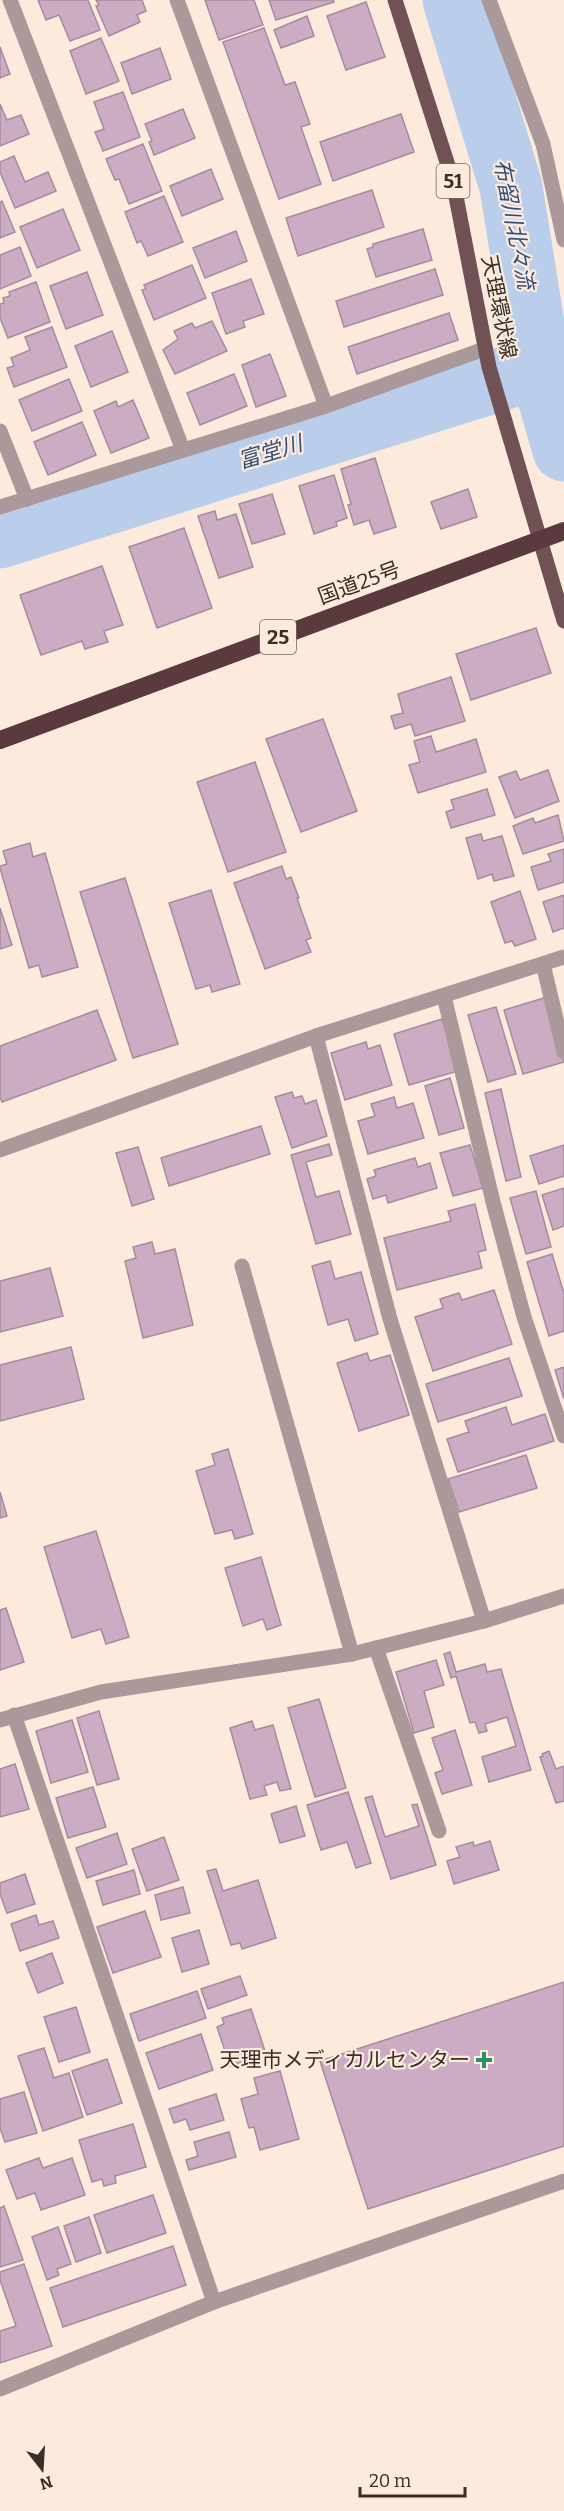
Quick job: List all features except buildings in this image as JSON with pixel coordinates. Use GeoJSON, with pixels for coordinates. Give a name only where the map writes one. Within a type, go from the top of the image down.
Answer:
{"type":"FeatureCollection","features":[{"type":"Feature","properties":{"kind":"highway","name":"国道25号"},"geometry":{"type":"LineString","coordinates":[[0,740],[553,535]]}},
{"type":"Feature","properties":{"kind":"main road","name":"天理環状線"},"geometry":{"type":"LineString","coordinates":[[395,0],[453,181],[489,367],[499,400],[553,535],[564,621]]}},
{"type":"Feature","properties":{"kind":"street"},"geometry":{"type":"LineString","coordinates":[[10,0],[183,450]]}},
{"type":"Feature","properties":{"kind":"street"},"geometry":{"type":"LineString","coordinates":[[177,0],[326,406]]}},
{"type":"Feature","properties":{"kind":"street"},"geometry":{"type":"LineString","coordinates":[[489,0],[543,144],[564,240]]}},
{"type":"Feature","properties":{"kind":"street"},"geometry":{"type":"LineString","coordinates":[[0,507],[326,406],[484,349]]}},
{"type":"Feature","properties":{"kind":"street"},"geometry":{"type":"LineString","coordinates":[[0,431],[27,499]]}},
{"type":"Feature","properties":{"kind":"street"},"geometry":{"type":"LineString","coordinates":[[0,1150],[316,1036],[564,957]]}},
{"type":"Feature","properties":{"kind":"street"},"geometry":{"type":"LineString","coordinates":[[543,964],[564,1052]]}},
{"type":"Feature","properties":{"kind":"street"},"geometry":{"type":"LineString","coordinates":[[444,996],[493,1202],[524,1317],[564,1436]]}},
{"type":"Feature","properties":{"kind":"street"},"geometry":{"type":"LineString","coordinates":[[316,1036],[390,1319],[484,1622]]}},
{"type":"Feature","properties":{"kind":"street"},"geometry":{"type":"LineString","coordinates":[[242,1266],[352,1654]]}},
{"type":"Feature","properties":{"kind":"street"},"geometry":{"type":"LineString","coordinates":[[214,2302],[7,1717],[101,1692],[352,1654],[484,1622],[564,1596]]}},
{"type":"Feature","properties":{"kind":"street"},"geometry":{"type":"LineString","coordinates":[[376,1648],[440,1831]]}},
{"type":"Feature","properties":{"kind":"street"},"geometry":{"type":"LineString","coordinates":[[0,2389],[214,2302],[564,2181]]}},
{"type":"Feature","properties":{"kind":"waterway","name":"布留川北々流"},"geometry":{"type":"LineString","coordinates":[[454,0],[511,187],[540,367],[564,450]]}},
{"type":"Feature","properties":{"kind":"waterway","name":"富堂川"},"geometry":{"type":"LineString","coordinates":[[0,537],[540,367]]}},
{"type":"Feature","properties":{"kind":"place","name":"天理市メディカルセンター"},"geometry":{"type":"Point","coordinates":[484,2060]}}]}
